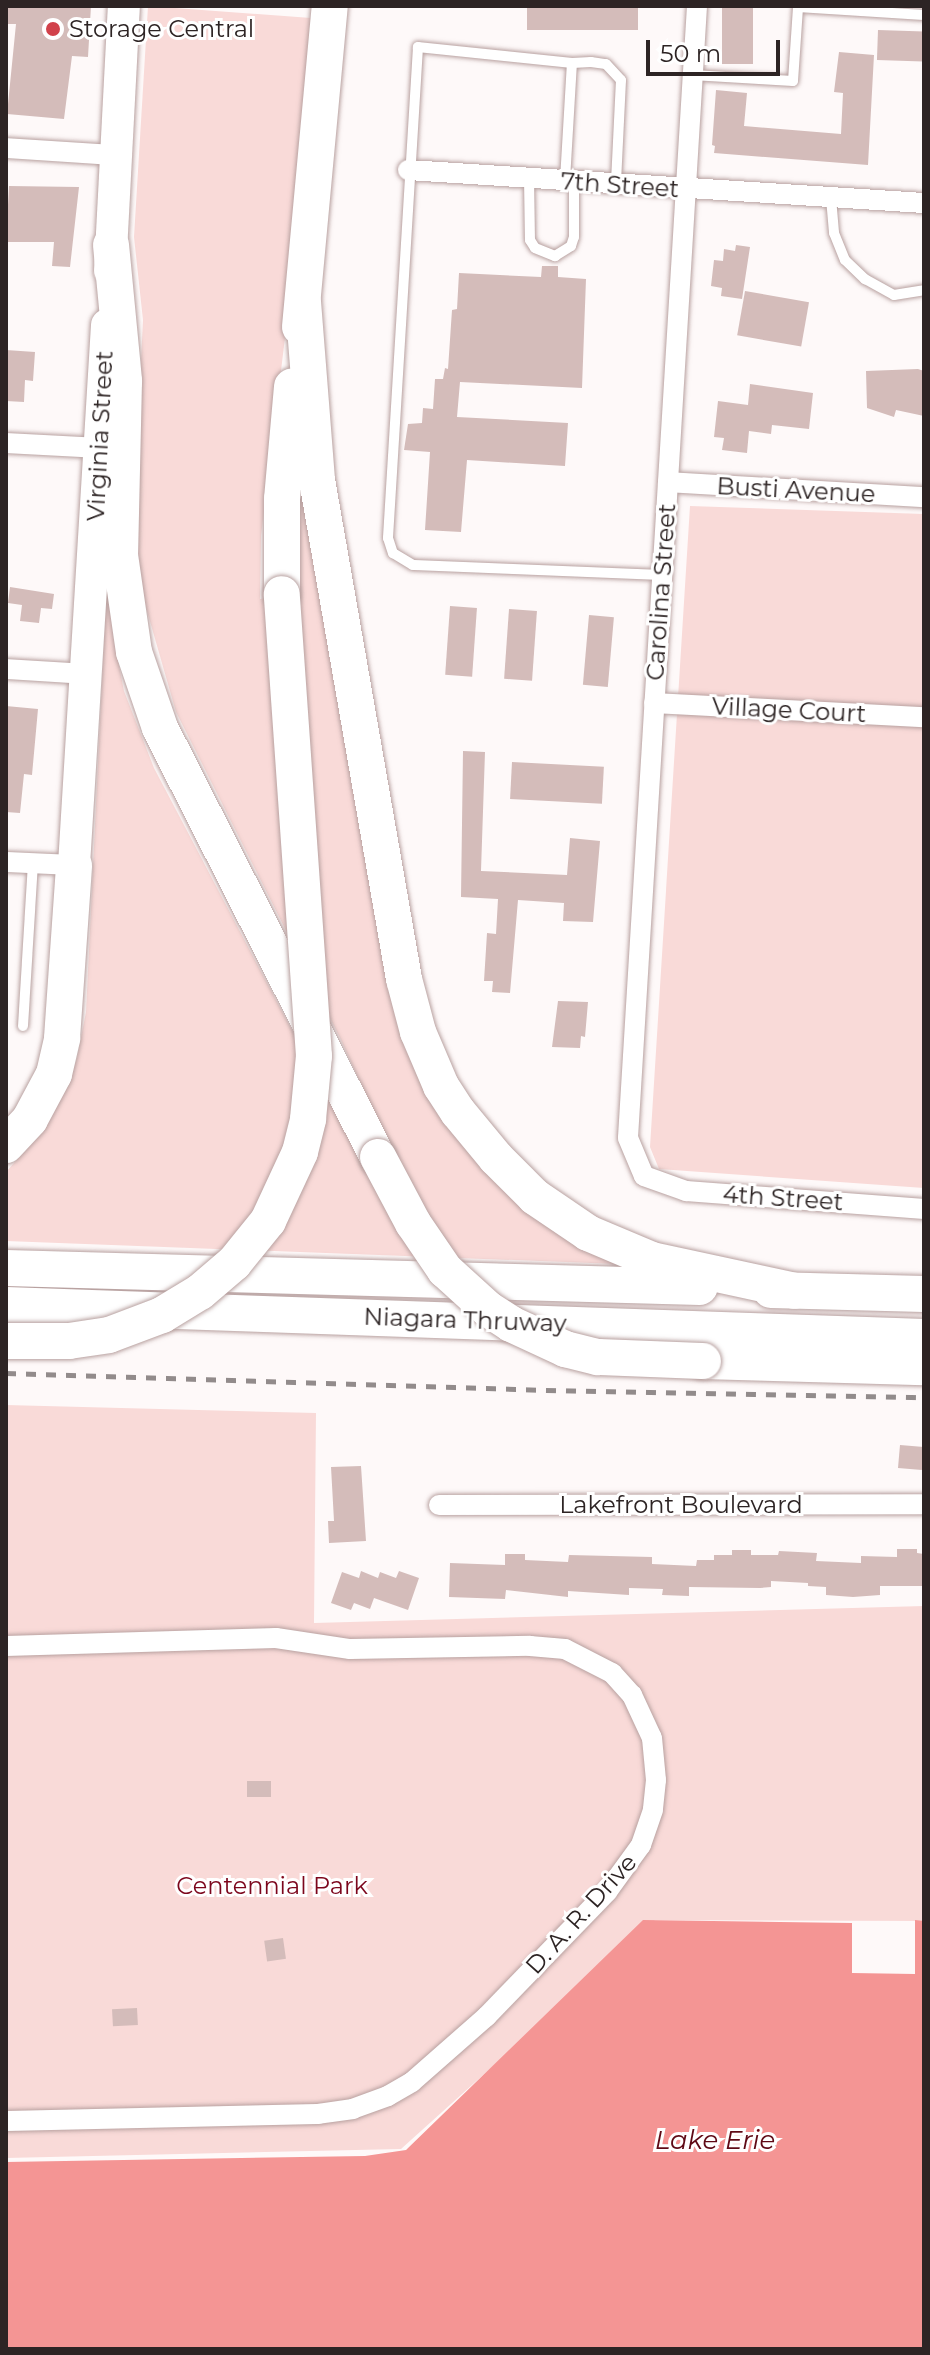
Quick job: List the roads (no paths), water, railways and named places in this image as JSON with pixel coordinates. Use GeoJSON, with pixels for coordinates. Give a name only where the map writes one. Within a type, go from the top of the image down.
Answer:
{"type":"FeatureCollection","features":[{"type":"Feature","properties":{"kind":"highway"},"geometry":{"type":"LineString","coordinates":[[6,1341],[87,1340],[109,1335],[162,1315],[200,1292],[234,1263],[268,1221],[300,1152],[308,1119],[314,1056],[282,594],[282,499],[330,6]]}},
{"type":"Feature","properties":{"kind":"highway"},"geometry":{"type":"LineString","coordinates":[[111,245],[120,318],[125,407],[120,555],[134,652],[160,728],[378,1157],[429,1249],[467,1292],[500,1316],[565,1349],[598,1357],[924,1367]]}},
{"type":"Feature","properties":{"kind":"highway"},"geometry":{"type":"LineString","coordinates":[[303,302],[317,480],[402,964],[418,1032],[441,1086],[496,1158],[535,1197],[578,1227],[652,1260],[795,1291]]}},
{"type":"Feature","properties":{"kind":"highway"},"geometry":{"type":"LineString","coordinates":[[6,1145],[30,1119],[54,1074],[62,1038],[74,865]]}},
{"type":"Feature","properties":{"kind":"highway","name":"Niagara Thruway"},"geometry":{"type":"LineString","coordinates":[[6,1268],[924,1294]]}},
{"type":"Feature","properties":{"kind":"highway","name":"Niagara Thruway"},"geometry":{"type":"LineString","coordinates":[[6,1305],[924,1337]]}},
{"type":"Feature","properties":{"kind":"main road","name":"Virginia Street"},"geometry":{"type":"LineString","coordinates":[[74,865],[124,6]]}},
{"type":"Feature","properties":{"kind":"street","name":"Carolina Street"},"geometry":{"type":"LineString","coordinates":[[644,1176],[628,1138],[697,6]]}},
{"type":"Feature","properties":{"kind":"street"},"geometry":{"type":"LineString","coordinates":[[6,148],[115,155]]}},
{"type":"Feature","properties":{"kind":"street","name":"7th Street"},"geometry":{"type":"LineString","coordinates":[[408,170],[924,203]]}},
{"type":"Feature","properties":{"kind":"street"},"geometry":{"type":"LineString","coordinates":[[6,443],[100,448]]}},
{"type":"Feature","properties":{"kind":"street","name":"Busti Avenue"},"geometry":{"type":"LineString","coordinates":[[668,482],[924,497]]}},
{"type":"Feature","properties":{"kind":"street"},"geometry":{"type":"LineString","coordinates":[[6,669],[85,674]]}},
{"type":"Feature","properties":{"kind":"street","name":"Village Court"},"geometry":{"type":"LineString","coordinates":[[654,703],[924,717]]}},
{"type":"Feature","properties":{"kind":"street"},"geometry":{"type":"LineString","coordinates":[[6,862],[74,865]]}},
{"type":"Feature","properties":{"kind":"street","name":"4th Street"},"geometry":{"type":"LineString","coordinates":[[644,1176],[686,1191],[924,1209]]}},
{"type":"Feature","properties":{"kind":"street","name":"Lakefront Boulevard"},"geometry":{"type":"LineString","coordinates":[[439,1505],[924,1504]]}},
{"type":"Feature","properties":{"kind":"street","name":"D. A. R. Drive"},"geometry":{"type":"LineString","coordinates":[[6,1646],[276,1638],[350,1649],[530,1646],[565,1649],[612,1673],[632,1695],[652,1738],[656,1780],[653,1810],[641,1845],[607,1892],[487,2016],[412,2082],[388,2096],[353,2109],[318,2114],[6,2121]]}},
{"type":"Feature","properties":{"kind":"lane"},"geometry":{"type":"LineString","coordinates":[[692,75],[793,81],[798,7],[924,15]]}},
{"type":"Feature","properties":{"kind":"lane"},"geometry":{"type":"LineString","coordinates":[[616,184],[621,80],[606,64],[418,47],[408,170],[388,538],[393,553],[413,565],[663,575]]}},
{"type":"Feature","properties":{"kind":"lane"},"geometry":{"type":"LineString","coordinates":[[529,178],[530,240],[535,248],[555,256],[571,246],[574,237],[570,182],[572,63]]}},
{"type":"Feature","properties":{"kind":"lane"},"geometry":{"type":"LineString","coordinates":[[831,198],[834,233],[845,260],[865,279],[894,295],[924,290]]}},
{"type":"Feature","properties":{"kind":"lane"},"geometry":{"type":"LineString","coordinates":[[23,1026],[33,863]]}},
{"type":"Feature","properties":{"kind":"water","name":"Lake Erie"},"geometry":{"type":"Polygon","coordinates":[[[643,1920],[852,1923],[852,1973],[915,1974],[915,1920],[924,1921],[924,2349],[6,2349],[6,2162],[365,2156],[406,2150],[643,1920]]]}},
{"type":"Feature","properties":{"kind":"railway"},"geometry":{"type":"LineString","coordinates":[[6,1373],[546,1390],[924,1397]]}},
{"type":"Feature","properties":{"kind":"place","name":"Storage Central"},"geometry":{"type":"Point","coordinates":[53,29]}},
{"type":"Feature","properties":{"kind":"park label","name":"Centennial Park"},"geometry":{"type":"Point","coordinates":[272,1886]}}]}
